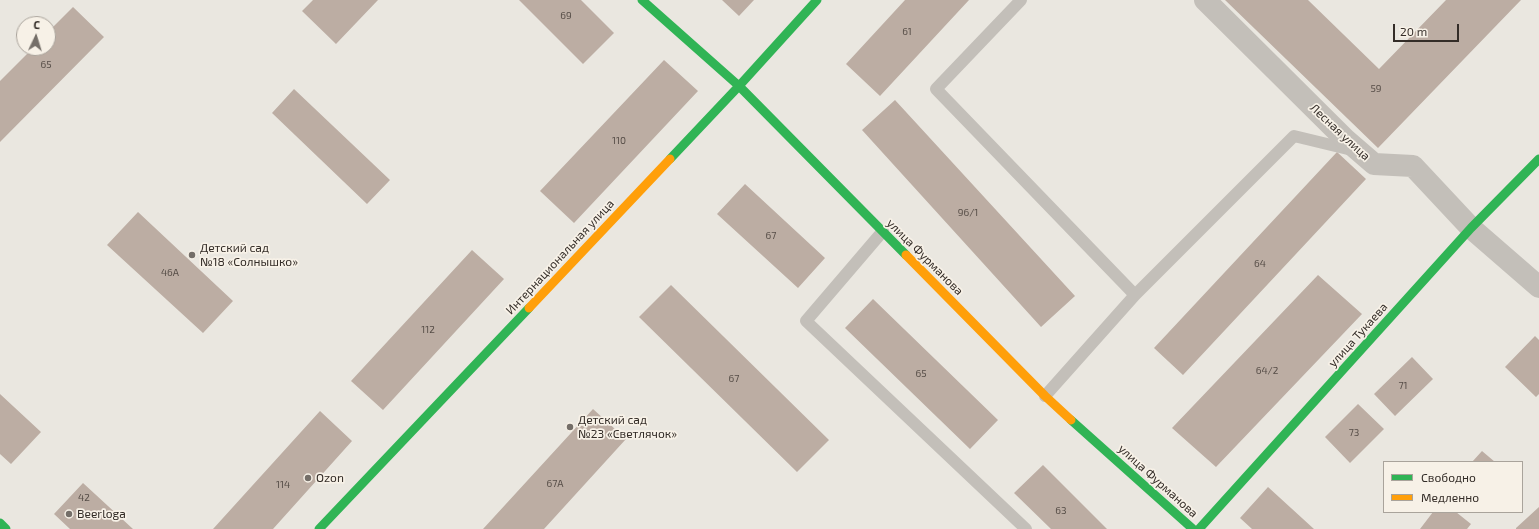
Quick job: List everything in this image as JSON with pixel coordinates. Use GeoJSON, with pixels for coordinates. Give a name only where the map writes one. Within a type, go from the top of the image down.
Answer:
{"type":"FeatureCollection","features":[{"type":"Feature","properties":{"kind":"street","name":"улица Фурманова"},"geometry":{"type":"LineString","coordinates":[[642,0],[739,86],[1045,396],[1193,529]]}},
{"type":"Feature","properties":{"kind":"street","name":"Интернациональная улица"},"geometry":{"type":"LineString","coordinates":[[319,529],[739,86],[817,0]]}},
{"type":"Feature","properties":{"kind":"street","name":"Лесная улица"},"geometry":{"type":"LineString","coordinates":[[1204,0],[1345,139],[1374,164],[1413,166],[1471,228],[1539,287]]}},
{"type":"Feature","properties":{"kind":"street","name":"улица Тукаева"},"geometry":{"type":"LineString","coordinates":[[1199,529],[1471,228],[1539,159]]}},
{"type":"Feature","properties":{"kind":"street"},"geometry":{"type":"LineString","coordinates":[[0,523],[6,529]]}},
{"type":"Feature","properties":{"kind":"lane"},"geometry":{"type":"LineString","coordinates":[[1021,0],[936,89],[1135,295]]}},
{"type":"Feature","properties":{"kind":"lane"},"geometry":{"type":"LineString","coordinates":[[1045,396],[1135,295],[1294,136],[1360,152]]}},
{"type":"Feature","properties":{"kind":"lane"},"geometry":{"type":"LineString","coordinates":[[883,231],[806,321],[1026,529]]}},
{"type":"Feature","properties":{"kind":"building"},"geometry":{"type":"Polygon","coordinates":[[[313,0],[378,0],[336,44],[302,11],[313,0]]]}},
{"type":"Feature","properties":{"kind":"building"},"geometry":{"type":"Polygon","coordinates":[[[519,0],[581,0],[614,33],[583,64],[519,0]]]}},
{"type":"Feature","properties":{"kind":"building"},"geometry":{"type":"Polygon","coordinates":[[[722,0],[754,0],[739,16],[722,0]]]}},
{"type":"Feature","properties":{"kind":"building"},"geometry":{"type":"Polygon","coordinates":[[[905,0],[969,0],[880,96],[846,64],[905,0]]]}},
{"type":"Feature","properties":{"kind":"building"},"geometry":{"type":"Polygon","coordinates":[[[1225,0],[1308,0],[1379,69],[1446,0],[1521,0],[1378,148],[1225,0]]]}},
{"type":"Feature","properties":{"kind":"building"},"geometry":{"type":"Polygon","coordinates":[[[73,7],[104,37],[0,142],[0,81],[25,56],[56,56],[56,24],[73,7]]]}},
{"type":"Feature","properties":{"kind":"building"},"geometry":{"type":"Polygon","coordinates":[[[664,60],[698,91],[574,223],[540,191],[664,60]]]}},
{"type":"Feature","properties":{"kind":"building"},"geometry":{"type":"Polygon","coordinates":[[[294,89],[390,180],[367,204],[272,113],[294,89]]]}},
{"type":"Feature","properties":{"kind":"building"},"geometry":{"type":"Polygon","coordinates":[[[895,100],[1075,296],[1041,327],[862,130],[895,100]]]}},
{"type":"Feature","properties":{"kind":"building"},"geometry":{"type":"Polygon","coordinates":[[[1337,152],[1366,179],[1183,375],[1154,348],[1337,152]]]}},
{"type":"Feature","properties":{"kind":"building"},"geometry":{"type":"Polygon","coordinates":[[[745,184],[825,258],[798,288],[717,214],[745,184]]]}},
{"type":"Feature","properties":{"kind":"building"},"geometry":{"type":"Polygon","coordinates":[[[138,212],[233,301],[203,333],[107,245],[138,212]]]}},
{"type":"Feature","properties":{"kind":"building"},"geometry":{"type":"Polygon","coordinates":[[[472,250],[504,279],[383,410],[351,381],[472,250]]]}},
{"type":"Feature","properties":{"kind":"building"},"geometry":{"type":"Polygon","coordinates":[[[1318,275],[1362,314],[1216,467],[1172,428],[1318,275]]]}},
{"type":"Feature","properties":{"kind":"building"},"geometry":{"type":"Polygon","coordinates":[[[671,285],[829,440],[797,472],[639,317],[671,285]]]}},
{"type":"Feature","properties":{"kind":"building"},"geometry":{"type":"Polygon","coordinates":[[[873,299],[998,420],[970,449],[845,328],[873,299]]]}},
{"type":"Feature","properties":{"kind":"building"},"geometry":{"type":"Polygon","coordinates":[[[1535,336],[1539,340],[1539,394],[1536,397],[1505,367],[1535,336]]]}},
{"type":"Feature","properties":{"kind":"building"},"geometry":{"type":"Polygon","coordinates":[[[1412,357],[1433,379],[1395,416],[1374,394],[1412,357]]]}},
{"type":"Feature","properties":{"kind":"building"},"geometry":{"type":"Polygon","coordinates":[[[0,394],[41,432],[11,464],[0,454],[0,394]]]}},
{"type":"Feature","properties":{"kind":"building"},"geometry":{"type":"Polygon","coordinates":[[[1358,404],[1384,429],[1350,463],[1325,437],[1358,404]]]}},
{"type":"Feature","properties":{"kind":"building"},"geometry":{"type":"Polygon","coordinates":[[[593,409],[626,439],[544,529],[483,529],[593,409]]]}},
{"type":"Feature","properties":{"kind":"building"},"geometry":{"type":"Polygon","coordinates":[[[320,411],[352,441],[273,529],[213,529],[320,411]]]}},
{"type":"Feature","properties":{"kind":"building"},"geometry":{"type":"Polygon","coordinates":[[[1482,451],[1494,461],[1473,461],[1482,451]]]}},
{"type":"Feature","properties":{"kind":"building"},"geometry":{"type":"Polygon","coordinates":[[[1043,465],[1107,529],[1051,529],[1014,493],[1043,465]]]}},
{"type":"Feature","properties":{"kind":"building"},"geometry":{"type":"Polygon","coordinates":[[[83,483],[133,529],[70,529],[54,514],[83,483]]]}},
{"type":"Feature","properties":{"kind":"building"},"geometry":{"type":"Polygon","coordinates":[[[1268,487],[1314,529],[1252,529],[1240,518],[1268,487]]]}},
{"type":"Feature","properties":{"kind":"building"},"geometry":{"type":"Polygon","coordinates":[[[1539,507],[1539,529],[1516,529],[1516,528],[1539,507]]]}},
{"type":"Feature","properties":{"kind":"building"},"geometry":{"type":"Polygon","coordinates":[[[1432,513],[1457,513],[1471,524],[1467,529],[1420,529],[1432,513]]]}},
{"type":"Feature","properties":{"kind":"traffic: fast"},"geometry":{"type":"LineString","coordinates":[[642,0],[739,86],[906,255]]}},
{"type":"Feature","properties":{"kind":"traffic: fast"},"geometry":{"type":"LineString","coordinates":[[670,159],[817,0]]}},
{"type":"Feature","properties":{"kind":"traffic: fast"},"geometry":{"type":"LineString","coordinates":[[1199,529],[1471,228],[1539,159]]}},
{"type":"Feature","properties":{"kind":"traffic: fast"},"geometry":{"type":"LineString","coordinates":[[319,529],[529,308]]}},
{"type":"Feature","properties":{"kind":"traffic: fast"},"geometry":{"type":"LineString","coordinates":[[1071,420],[1193,529]]}},
{"type":"Feature","properties":{"kind":"traffic: fast"},"geometry":{"type":"LineString","coordinates":[[0,523],[6,529]]}},
{"type":"Feature","properties":{"kind":"traffic: slow"},"geometry":{"type":"LineString","coordinates":[[529,308],[670,159]]}},
{"type":"Feature","properties":{"kind":"traffic: slow"},"geometry":{"type":"LineString","coordinates":[[906,255],[1045,396],[1071,420]]}},
{"type":"Feature","properties":{"kind":"place","name":"Детский сад №18 «Солнышко»"},"geometry":{"type":"Point","coordinates":[192,255]}},
{"type":"Feature","properties":{"kind":"place","name":"Детский сад №23 «Светлячок»"},"geometry":{"type":"Point","coordinates":[570,427]}},
{"type":"Feature","properties":{"kind":"place","name":"Ozon"},"geometry":{"type":"Point","coordinates":[308,478]}},
{"type":"Feature","properties":{"kind":"place","name":"Beerloga"},"geometry":{"type":"Point","coordinates":[69,514]}}]}
